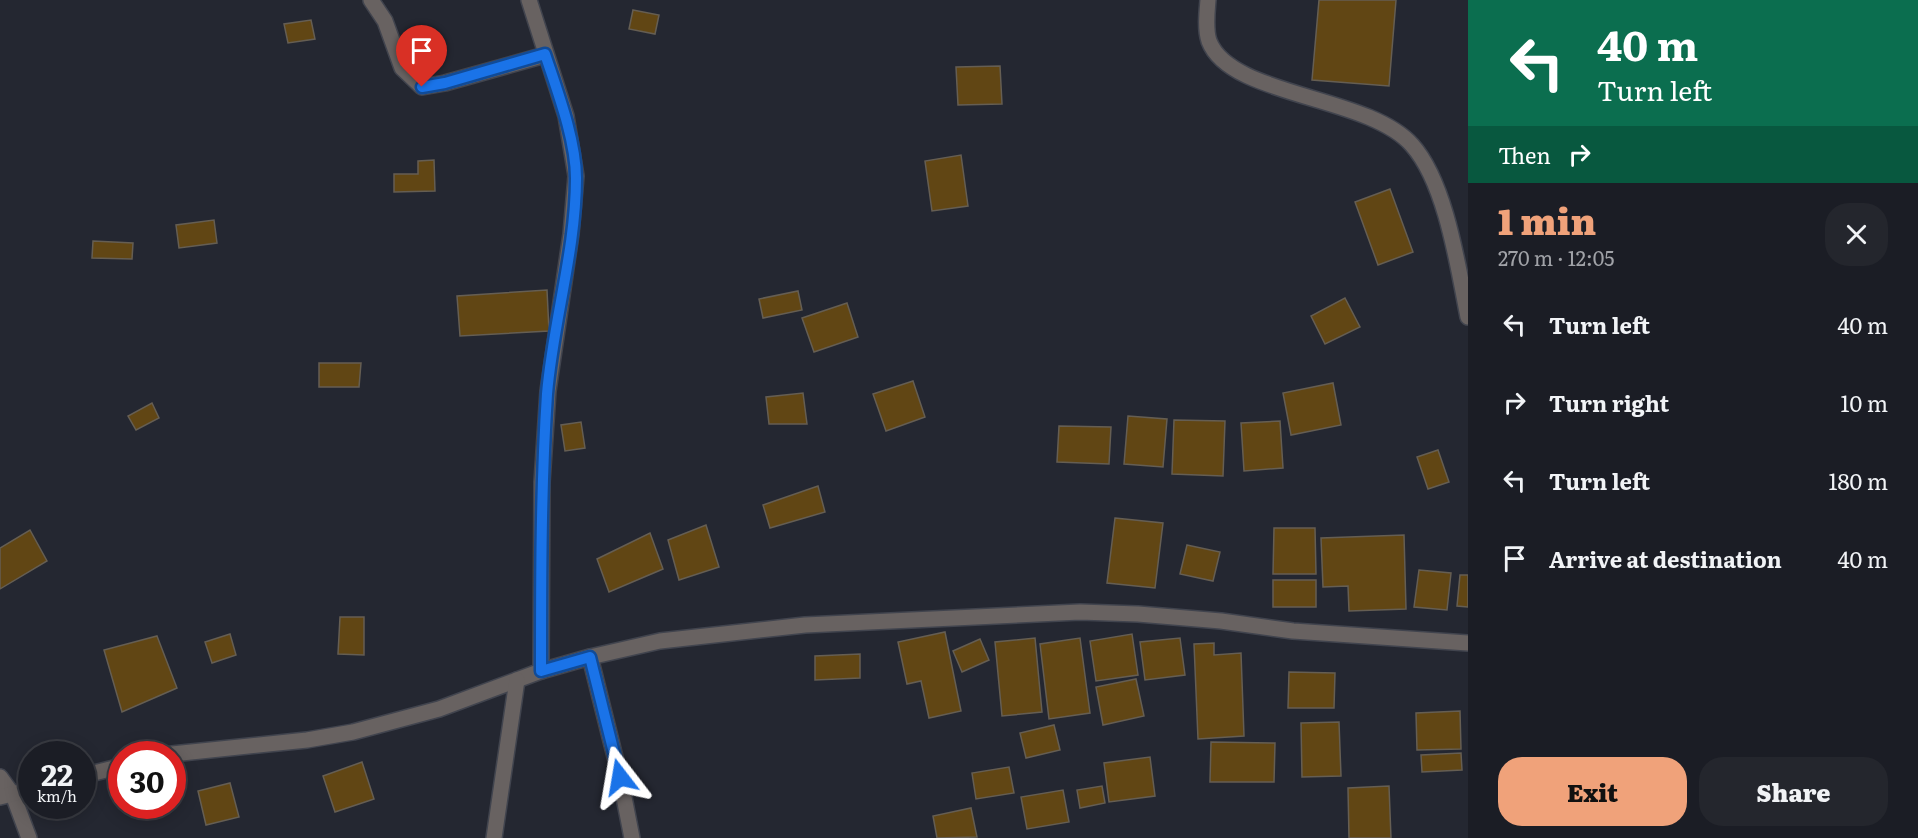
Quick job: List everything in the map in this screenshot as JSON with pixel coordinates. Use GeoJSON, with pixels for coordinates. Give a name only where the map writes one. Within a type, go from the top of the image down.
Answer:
{"type":"FeatureCollection","features":[{"type":"Feature","properties":{"kind":"street"},"geometry":{"type":"LineString","coordinates":[[371,0],[385,21],[402,68],[422,87],[445,83],[545,54]]}},
{"type":"Feature","properties":{"kind":"street"},"geometry":{"type":"LineString","coordinates":[[529,0],[566,116],[576,176],[571,234],[548,391],[542,482],[541,671]]}},
{"type":"Feature","properties":{"kind":"street"},"geometry":{"type":"LineString","coordinates":[[1208,0],[1209,41],[1222,58],[1238,72],[1352,109],[1387,124],[1412,144],[1431,171],[1443,208],[1468,317]]}},
{"type":"Feature","properties":{"kind":"street"},"geometry":{"type":"LineString","coordinates":[[186,753],[307,740],[353,732],[439,709],[541,671],[590,657],[660,641],[774,628],[1080,612],[1138,614],[1221,621],[1304,632],[1468,644]]}},
{"type":"Feature","properties":{"kind":"street"},"geometry":{"type":"LineString","coordinates":[[590,657],[620,777],[632,838]]}},
{"type":"Feature","properties":{"kind":"street"},"geometry":{"type":"LineString","coordinates":[[494,838],[517,680]]}},
{"type":"Feature","properties":{"kind":"street"},"geometry":{"type":"LineString","coordinates":[[0,777],[6,796],[28,838]]}},
{"type":"Feature","properties":{"kind":"building"},"geometry":{"type":"Polygon","coordinates":[[[1319,0],[1396,0],[1389,86],[1312,80],[1319,0]]]}},
{"type":"Feature","properties":{"kind":"building"},"geometry":{"type":"Polygon","coordinates":[[[633,10],[659,15],[655,34],[629,29],[633,10]]]}},
{"type":"Feature","properties":{"kind":"building"},"geometry":{"type":"Polygon","coordinates":[[[311,20],[315,39],[288,43],[284,24],[311,20]]]}},
{"type":"Feature","properties":{"kind":"building"},"geometry":{"type":"Polygon","coordinates":[[[1000,66],[1002,104],[958,105],[956,67],[1000,66]]]}},
{"type":"Feature","properties":{"kind":"building"},"geometry":{"type":"Polygon","coordinates":[[[961,155],[968,206],[932,211],[925,161],[961,155]]]}},
{"type":"Feature","properties":{"kind":"building"},"geometry":{"type":"Polygon","coordinates":[[[434,160],[435,191],[394,192],[394,174],[418,174],[418,161],[434,160]]]}},
{"type":"Feature","properties":{"kind":"building"},"geometry":{"type":"Polygon","coordinates":[[[1390,189],[1413,252],[1378,265],[1355,202],[1390,189]]]}},
{"type":"Feature","properties":{"kind":"building"},"geometry":{"type":"Polygon","coordinates":[[[214,220],[217,243],[179,248],[176,225],[214,220]]]}},
{"type":"Feature","properties":{"kind":"building"},"geometry":{"type":"Polygon","coordinates":[[[93,241],[133,243],[132,259],[92,258],[93,241]]]}},
{"type":"Feature","properties":{"kind":"building"},"geometry":{"type":"Polygon","coordinates":[[[547,290],[549,331],[460,336],[457,296],[547,290]]]}},
{"type":"Feature","properties":{"kind":"building"},"geometry":{"type":"Polygon","coordinates":[[[798,291],[802,310],[763,318],[759,299],[798,291]]]}},
{"type":"Feature","properties":{"kind":"building"},"geometry":{"type":"Polygon","coordinates":[[[1345,298],[1360,327],[1325,344],[1311,316],[1345,298]]]}},
{"type":"Feature","properties":{"kind":"building"},"geometry":{"type":"Polygon","coordinates":[[[847,303],[858,337],[814,352],[802,318],[847,303]]]}},
{"type":"Feature","properties":{"kind":"building"},"geometry":{"type":"Polygon","coordinates":[[[319,363],[361,363],[359,387],[319,387],[319,363]]]}},
{"type":"Feature","properties":{"kind":"building"},"geometry":{"type":"Polygon","coordinates":[[[913,381],[925,417],[886,431],[873,394],[913,381]]]}},
{"type":"Feature","properties":{"kind":"building"},"geometry":{"type":"Polygon","coordinates":[[[1333,383],[1341,425],[1291,435],[1283,393],[1333,383]]]}},
{"type":"Feature","properties":{"kind":"building"},"geometry":{"type":"Polygon","coordinates":[[[803,393],[807,424],[769,424],[766,397],[803,393]]]}},
{"type":"Feature","properties":{"kind":"building"},"geometry":{"type":"Polygon","coordinates":[[[152,403],[159,418],[136,430],[128,416],[152,403]]]}},
{"type":"Feature","properties":{"kind":"building"},"geometry":{"type":"Polygon","coordinates":[[[1128,416],[1167,419],[1163,467],[1124,464],[1128,416]]]}},
{"type":"Feature","properties":{"kind":"building"},"geometry":{"type":"Polygon","coordinates":[[[1174,420],[1225,421],[1223,476],[1172,474],[1174,420]]]}},
{"type":"Feature","properties":{"kind":"building"},"geometry":{"type":"Polygon","coordinates":[[[1280,421],[1283,468],[1244,471],[1241,423],[1280,421]]]}},
{"type":"Feature","properties":{"kind":"building"},"geometry":{"type":"Polygon","coordinates":[[[581,422],[585,448],[565,451],[561,425],[581,422]]]}},
{"type":"Feature","properties":{"kind":"building"},"geometry":{"type":"Polygon","coordinates":[[[1059,426],[1111,427],[1109,464],[1057,462],[1059,426]]]}},
{"type":"Feature","properties":{"kind":"building"},"geometry":{"type":"Polygon","coordinates":[[[1438,450],[1449,482],[1428,489],[1417,457],[1438,450]]]}},
{"type":"Feature","properties":{"kind":"building"},"geometry":{"type":"Polygon","coordinates":[[[818,486],[825,512],[770,528],[763,505],[818,486]]]}},
{"type":"Feature","properties":{"kind":"building"},"geometry":{"type":"Polygon","coordinates":[[[1115,518],[1163,523],[1155,588],[1107,583],[1115,518]]]}},
{"type":"Feature","properties":{"kind":"building"},"geometry":{"type":"Polygon","coordinates":[[[706,525],[719,567],[679,580],[668,540],[706,525]]]}},
{"type":"Feature","properties":{"kind":"building"},"geometry":{"type":"Polygon","coordinates":[[[1274,528],[1315,528],[1316,574],[1273,574],[1274,528]]]}},
{"type":"Feature","properties":{"kind":"building"},"geometry":{"type":"Polygon","coordinates":[[[30,530],[47,561],[0,589],[0,548],[30,530]]]}},
{"type":"Feature","properties":{"kind":"building"},"geometry":{"type":"Polygon","coordinates":[[[650,533],[663,569],[609,592],[597,559],[650,533]]]}},
{"type":"Feature","properties":{"kind":"building"},"geometry":{"type":"Polygon","coordinates":[[[1404,535],[1406,609],[1349,611],[1348,586],[1323,587],[1321,538],[1404,535]]]}},
{"type":"Feature","properties":{"kind":"building"},"geometry":{"type":"Polygon","coordinates":[[[1187,545],[1220,552],[1213,581],[1180,574],[1187,545]]]}},
{"type":"Feature","properties":{"kind":"building"},"geometry":{"type":"Polygon","coordinates":[[[1419,570],[1451,573],[1447,610],[1414,607],[1419,570]]]}},
{"type":"Feature","properties":{"kind":"building"},"geometry":{"type":"Polygon","coordinates":[[[1460,575],[1468,575],[1468,607],[1457,606],[1460,575]]]}},
{"type":"Feature","properties":{"kind":"building"},"geometry":{"type":"Polygon","coordinates":[[[1273,580],[1316,580],[1316,607],[1273,607],[1273,580]]]}},
{"type":"Feature","properties":{"kind":"building"},"geometry":{"type":"Polygon","coordinates":[[[340,617],[364,617],[364,655],[338,654],[340,617]]]}},
{"type":"Feature","properties":{"kind":"building"},"geometry":{"type":"Polygon","coordinates":[[[945,632],[961,711],[929,718],[921,681],[907,684],[898,642],[945,632]]]}},
{"type":"Feature","properties":{"kind":"building"},"geometry":{"type":"Polygon","coordinates":[[[230,634],[236,655],[212,663],[205,642],[230,634]]]}},
{"type":"Feature","properties":{"kind":"building"},"geometry":{"type":"Polygon","coordinates":[[[1132,634],[1138,675],[1096,681],[1090,641],[1132,634]]]}},
{"type":"Feature","properties":{"kind":"building"},"geometry":{"type":"Polygon","coordinates":[[[157,636],[177,688],[122,712],[104,650],[157,636]]]}},
{"type":"Feature","properties":{"kind":"building"},"geometry":{"type":"Polygon","coordinates":[[[1035,638],[1042,712],[1002,716],[995,642],[1035,638]]]}},
{"type":"Feature","properties":{"kind":"building"},"geometry":{"type":"Polygon","coordinates":[[[1080,638],[1090,713],[1049,719],[1040,644],[1080,638]]]}},
{"type":"Feature","properties":{"kind":"building"},"geometry":{"type":"Polygon","coordinates":[[[1180,638],[1185,675],[1145,680],[1140,642],[1180,638]]]}},
{"type":"Feature","properties":{"kind":"building"},"geometry":{"type":"Polygon","coordinates":[[[980,639],[989,660],[962,672],[953,651],[980,639]]]}},
{"type":"Feature","properties":{"kind":"building"},"geometry":{"type":"Polygon","coordinates":[[[1214,643],[1214,655],[1241,653],[1244,736],[1198,739],[1194,644],[1214,643]]]}},
{"type":"Feature","properties":{"kind":"building"},"geometry":{"type":"Polygon","coordinates":[[[860,654],[860,678],[815,680],[815,656],[860,654]]]}},
{"type":"Feature","properties":{"kind":"building"},"geometry":{"type":"Polygon","coordinates":[[[1289,672],[1335,673],[1334,708],[1288,708],[1289,672]]]}},
{"type":"Feature","properties":{"kind":"building"},"geometry":{"type":"Polygon","coordinates":[[[1136,679],[1144,716],[1103,725],[1096,687],[1136,679]]]}},
{"type":"Feature","properties":{"kind":"building"},"geometry":{"type":"Polygon","coordinates":[[[1460,711],[1461,749],[1417,750],[1416,713],[1460,711]]]}},
{"type":"Feature","properties":{"kind":"building"},"geometry":{"type":"Polygon","coordinates":[[[1339,722],[1341,776],[1302,777],[1301,723],[1339,722]]]}},
{"type":"Feature","properties":{"kind":"building"},"geometry":{"type":"Polygon","coordinates":[[[1054,725],[1060,750],[1026,758],[1020,733],[1054,725]]]}},
{"type":"Feature","properties":{"kind":"building"},"geometry":{"type":"Polygon","coordinates":[[[1211,742],[1275,743],[1274,782],[1210,782],[1211,742]]]}},
{"type":"Feature","properties":{"kind":"building"},"geometry":{"type":"Polygon","coordinates":[[[1461,753],[1462,770],[1422,772],[1421,755],[1461,753]]]}},
{"type":"Feature","properties":{"kind":"building"},"geometry":{"type":"Polygon","coordinates":[[[1150,757],[1155,796],[1109,802],[1104,763],[1150,757]]]}},
{"type":"Feature","properties":{"kind":"building"},"geometry":{"type":"Polygon","coordinates":[[[362,762],[374,799],[335,812],[323,776],[362,762]]]}},
{"type":"Feature","properties":{"kind":"building"},"geometry":{"type":"Polygon","coordinates":[[[1009,767],[1014,793],[976,799],[972,773],[1009,767]]]}},
{"type":"Feature","properties":{"kind":"building"},"geometry":{"type":"Polygon","coordinates":[[[230,783],[239,817],[206,825],[198,791],[230,783]]]}},
{"type":"Feature","properties":{"kind":"building"},"geometry":{"type":"Polygon","coordinates":[[[1102,786],[1105,803],[1080,808],[1077,790],[1102,786]]]}},
{"type":"Feature","properties":{"kind":"building"},"geometry":{"type":"Polygon","coordinates":[[[1389,786],[1391,838],[1349,838],[1348,788],[1389,786]]]}},
{"type":"Feature","properties":{"kind":"building"},"geometry":{"type":"Polygon","coordinates":[[[1063,790],[1069,822],[1027,829],[1021,797],[1063,790]]]}},
{"type":"Feature","properties":{"kind":"building"},"geometry":{"type":"Polygon","coordinates":[[[971,808],[977,837],[937,838],[933,816],[971,808]]]}},
{"type":"Feature","properties":{"kind":"route"},"geometry":{"type":"LineString","coordinates":[[422,87],[445,83],[545,54],[566,116],[576,176],[571,234],[548,391],[542,482],[541,671],[590,657],[620,777]]}}]}
